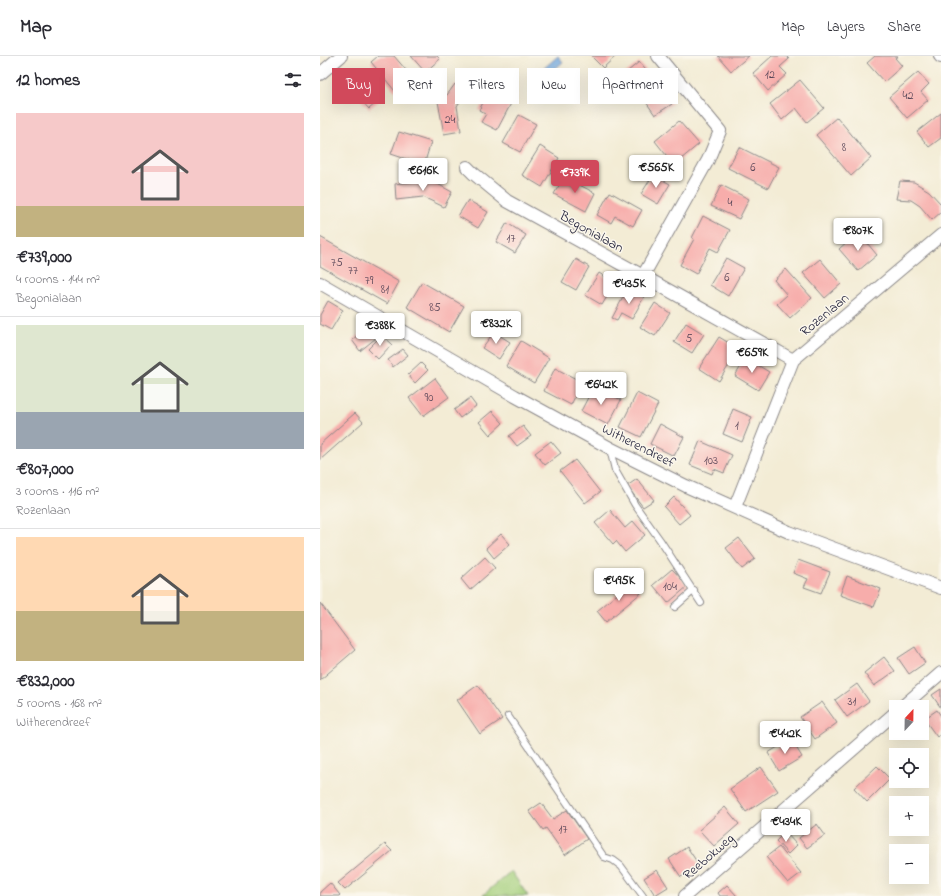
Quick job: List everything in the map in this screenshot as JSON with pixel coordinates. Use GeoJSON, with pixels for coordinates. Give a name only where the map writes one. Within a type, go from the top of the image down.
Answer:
{"type":"FeatureCollection","features":[{"type":"Feature","properties":{"kind":"street"},"geometry":{"type":"LineString","coordinates":[[320,74],[341,56]]}},
{"type":"Feature","properties":{"kind":"street"},"geometry":{"type":"LineString","coordinates":[[643,276],[708,160],[720,131],[658,56]]}},
{"type":"Feature","properties":{"kind":"street","name":"Begonialaan"},"geometry":{"type":"LineString","coordinates":[[468,167],[473,173],[507,201],[792,360]]}},
{"type":"Feature","properties":{"kind":"street","name":"Rozenlaan"},"geometry":{"type":"LineString","coordinates":[[735,507],[792,360],[941,235]]}},
{"type":"Feature","properties":{"kind":"street","name":"Witherendreef"},"geometry":{"type":"LineString","coordinates":[[320,283],[515,396],[610,448],[686,486],[789,532],[941,588]]}},
{"type":"Feature","properties":{"kind":"street"},"geometry":{"type":"LineString","coordinates":[[910,700],[941,673]]}},
{"type":"Feature","properties":{"kind":"street","name":"Reebokweg"},"geometry":{"type":"LineString","coordinates":[[685,896],[889,718]]}},
{"type":"Feature","properties":{"kind":"lane"},"geometry":{"type":"LineString","coordinates":[[610,448],[614,470],[634,505],[660,540],[694,590],[701,603]]}},
{"type":"Feature","properties":{"kind":"lane"},"geometry":{"type":"LineString","coordinates":[[675,607],[694,590]]}},
{"type":"Feature","properties":{"kind":"lane"},"geometry":{"type":"LineString","coordinates":[[508,716],[604,857],[614,860],[621,866],[643,896]]}},
{"type":"Feature","properties":{"kind":"green space"},"geometry":{"type":"Polygon","coordinates":[[[511,871],[528,896],[482,896],[511,871]]]}},
{"type":"Feature","properties":{"kind":"water"},"geometry":{"type":"Polygon","coordinates":[[[558,56],[563,62],[556,68],[544,68],[558,56]]]}},
{"type":"Feature","properties":{"kind":"building"},"geometry":{"type":"Polygon","coordinates":[[[378,56],[394,56],[404,68],[393,68],[393,89],[385,79],[385,68],[376,68],[371,62],[378,56]]]}},
{"type":"Feature","properties":{"kind":"building"},"geometry":{"type":"Polygon","coordinates":[[[411,56],[437,56],[440,59],[430,68],[422,68],[411,56]]]}},
{"type":"Feature","properties":{"kind":"building"},"geometry":{"type":"Polygon","coordinates":[[[594,56],[616,56],[603,68],[592,57],[594,56]]]}},
{"type":"Feature","properties":{"kind":"building"},"geometry":{"type":"Polygon","coordinates":[[[718,56],[749,56],[731,71],[718,56]]]}},
{"type":"Feature","properties":{"kind":"building"},"geometry":{"type":"Polygon","coordinates":[[[772,56],[786,56],[789,59],[780,67],[787,74],[768,91],[753,73],[772,56]]]}},
{"type":"Feature","properties":{"kind":"building"},"geometry":{"type":"Polygon","coordinates":[[[875,56],[898,56],[895,58],[902,66],[884,82],[867,63],[875,56]]]}},
{"type":"Feature","properties":{"kind":"building"},"geometry":{"type":"Polygon","coordinates":[[[639,62],[644,68],[632,68],[639,62]]]}},
{"type":"Feature","properties":{"kind":"building"},"geometry":{"type":"Polygon","coordinates":[[[918,72],[929,84],[921,92],[928,100],[907,118],[889,97],[918,72]]]}},
{"type":"Feature","properties":{"kind":"building"},"geometry":{"type":"Polygon","coordinates":[[[800,80],[824,108],[807,122],[796,108],[782,120],[770,104],[800,80]]]}},
{"type":"Feature","properties":{"kind":"building"},"geometry":{"type":"Polygon","coordinates":[[[455,84],[455,104],[458,104],[457,106],[461,131],[444,134],[438,104],[447,104],[447,95],[455,84]]]}},
{"type":"Feature","properties":{"kind":"building"},"geometry":{"type":"Polygon","coordinates":[[[365,104],[375,104],[369,109],[365,104]]]}},
{"type":"Feature","properties":{"kind":"building"},"geometry":{"type":"Polygon","coordinates":[[[482,104],[511,104],[497,130],[481,122],[486,114],[479,110],[482,104]]]}},
{"type":"Feature","properties":{"kind":"building"},"geometry":{"type":"Polygon","coordinates":[[[647,104],[672,104],[655,115],[647,104]]]}},
{"type":"Feature","properties":{"kind":"building"},"geometry":{"type":"Polygon","coordinates":[[[941,113],[941,138],[929,147],[917,132],[941,113]]]}},
{"type":"Feature","properties":{"kind":"building"},"geometry":{"type":"Polygon","coordinates":[[[519,115],[536,124],[520,152],[503,143],[519,115]]]}},
{"type":"Feature","properties":{"kind":"building"},"geometry":{"type":"Polygon","coordinates":[[[837,117],[871,158],[851,176],[816,135],[837,117]]]}},
{"type":"Feature","properties":{"kind":"building"},"geometry":{"type":"Polygon","coordinates":[[[679,121],[699,144],[674,165],[655,141],[679,121]]]}},
{"type":"Feature","properties":{"kind":"building"},"geometry":{"type":"Polygon","coordinates":[[[399,132],[431,142],[424,165],[391,154],[399,132]]]}},
{"type":"Feature","properties":{"kind":"building"},"geometry":{"type":"Polygon","coordinates":[[[540,146],[559,158],[542,187],[522,175],[540,146]]]}},
{"type":"Feature","properties":{"kind":"building"},"geometry":{"type":"Polygon","coordinates":[[[739,147],[779,167],[768,188],[728,168],[739,147]]]}},
{"type":"Feature","properties":{"kind":"building"},"geometry":{"type":"Polygon","coordinates":[[[653,175],[670,184],[658,204],[641,194],[653,175]]]}},
{"type":"Feature","properties":{"kind":"building"},"geometry":{"type":"Polygon","coordinates":[[[564,177],[595,193],[586,211],[554,194],[564,177]]]}},
{"type":"Feature","properties":{"kind":"building"},"geometry":{"type":"Polygon","coordinates":[[[422,180],[434,182],[452,192],[444,207],[423,197],[396,200],[395,184],[422,180]]]}},
{"type":"Feature","properties":{"kind":"building"},"geometry":{"type":"Polygon","coordinates":[[[900,181],[914,182],[929,191],[941,204],[941,212],[932,220],[920,206],[911,200],[896,199],[900,181]]]}},
{"type":"Feature","properties":{"kind":"building"},"geometry":{"type":"Polygon","coordinates":[[[721,185],[749,199],[739,219],[711,206],[721,185]]]}},
{"type":"Feature","properties":{"kind":"building"},"geometry":{"type":"Polygon","coordinates":[[[610,192],[642,210],[633,226],[615,216],[611,223],[597,215],[610,192]]]}},
{"type":"Feature","properties":{"kind":"building"},"geometry":{"type":"Polygon","coordinates":[[[468,200],[488,212],[478,228],[458,216],[468,200]]]}},
{"type":"Feature","properties":{"kind":"building"},"geometry":{"type":"Polygon","coordinates":[[[703,216],[730,230],[718,252],[710,248],[696,274],[680,265],[694,239],[692,238],[703,216]]]}},
{"type":"Feature","properties":{"kind":"building"},"geometry":{"type":"Polygon","coordinates":[[[507,223],[526,235],[515,253],[496,242],[507,223]]]}},
{"type":"Feature","properties":{"kind":"building"},"geometry":{"type":"Polygon","coordinates":[[[858,232],[877,255],[858,271],[839,249],[858,232]]]}},
{"type":"Feature","properties":{"kind":"building"},"geometry":{"type":"Polygon","coordinates":[[[320,237],[399,282],[387,304],[320,266],[320,237]]]}},
{"type":"Feature","properties":{"kind":"building"},"geometry":{"type":"Polygon","coordinates":[[[726,258],[744,268],[728,296],[710,285],[726,258]]]}},
{"type":"Feature","properties":{"kind":"building"},"geometry":{"type":"Polygon","coordinates":[[[576,259],[589,267],[576,290],[562,282],[576,259]]]}},
{"type":"Feature","properties":{"kind":"building"},"geometry":{"type":"Polygon","coordinates":[[[820,259],[841,284],[825,298],[803,273],[820,259]]]}},
{"type":"Feature","properties":{"kind":"building"},"geometry":{"type":"Polygon","coordinates":[[[786,269],[812,298],[790,318],[777,304],[787,295],[774,280],[786,269]]]}},
{"type":"Feature","properties":{"kind":"building"},"geometry":{"type":"Polygon","coordinates":[[[599,273],[615,283],[602,305],[585,295],[599,273]]]}},
{"type":"Feature","properties":{"kind":"building"},"geometry":{"type":"Polygon","coordinates":[[[422,282],[464,306],[449,332],[407,307],[422,282]]]}},
{"type":"Feature","properties":{"kind":"building"},"geometry":{"type":"Polygon","coordinates":[[[628,288],[644,297],[632,319],[621,313],[617,320],[612,318],[628,288]]]}},
{"type":"Feature","properties":{"kind":"building"},"geometry":{"type":"Polygon","coordinates":[[[328,301],[343,310],[331,330],[320,324],[320,315],[328,301]]]}},
{"type":"Feature","properties":{"kind":"building"},"geometry":{"type":"Polygon","coordinates":[[[655,303],[670,313],[655,336],[640,327],[655,303]]]}},
{"type":"Feature","properties":{"kind":"building"},"geometry":{"type":"Polygon","coordinates":[[[686,323],[704,334],[692,353],[674,342],[686,323]]]}},
{"type":"Feature","properties":{"kind":"building"},"geometry":{"type":"Polygon","coordinates":[[[368,327],[376,338],[360,351],[352,340],[368,327]]]}},
{"type":"Feature","properties":{"kind":"building"},"geometry":{"type":"Polygon","coordinates":[[[494,332],[510,342],[499,359],[482,348],[494,332]]]}},
{"type":"Feature","properties":{"kind":"building"},"geometry":{"type":"Polygon","coordinates":[[[382,335],[392,344],[378,359],[368,349],[382,335]]]}},
{"type":"Feature","properties":{"kind":"building"},"geometry":{"type":"Polygon","coordinates":[[[719,337],[739,349],[719,381],[699,368],[719,337]]]}},
{"type":"Feature","properties":{"kind":"building"},"geometry":{"type":"Polygon","coordinates":[[[521,341],[549,358],[534,383],[506,366],[521,341]]]}},
{"type":"Feature","properties":{"kind":"building"},"geometry":{"type":"Polygon","coordinates":[[[403,349],[408,355],[393,367],[388,360],[403,349]]]}},
{"type":"Feature","properties":{"kind":"building"},"geometry":{"type":"Polygon","coordinates":[[[746,358],[769,372],[758,390],[735,376],[746,358]]]}},
{"type":"Feature","properties":{"kind":"building"},"geometry":{"type":"Polygon","coordinates":[[[421,363],[428,370],[415,383],[408,375],[421,363]]]}},
{"type":"Feature","properties":{"kind":"building"},"geometry":{"type":"Polygon","coordinates":[[[555,368],[582,382],[571,405],[544,391],[555,368]]]}},
{"type":"Feature","properties":{"kind":"building"},"geometry":{"type":"Polygon","coordinates":[[[435,378],[449,397],[423,416],[409,398],[435,378]]]}},
{"type":"Feature","properties":{"kind":"building"},"geometry":{"type":"Polygon","coordinates":[[[594,386],[621,400],[608,425],[581,411],[594,386]]]}},
{"type":"Feature","properties":{"kind":"building"},"geometry":{"type":"Polygon","coordinates":[[[637,393],[658,404],[641,437],[620,427],[637,393]]]}},
{"type":"Feature","properties":{"kind":"building"},"geometry":{"type":"Polygon","coordinates":[[[470,398],[476,406],[460,418],[454,410],[470,398]]]}},
{"type":"Feature","properties":{"kind":"building"},"geometry":{"type":"Polygon","coordinates":[[[733,409],[752,417],[742,442],[723,434],[733,409]]]}},
{"type":"Feature","properties":{"kind":"building"},"geometry":{"type":"Polygon","coordinates":[[[492,411],[503,423],[490,435],[479,422],[492,411]]]}},
{"type":"Feature","properties":{"kind":"building"},"geometry":{"type":"Polygon","coordinates":[[[355,413],[363,422],[320,460],[320,444],[355,413]]]}},
{"type":"Feature","properties":{"kind":"building"},"geometry":{"type":"Polygon","coordinates":[[[660,424],[684,437],[674,456],[650,444],[660,424]]]}},
{"type":"Feature","properties":{"kind":"building"},"geometry":{"type":"Polygon","coordinates":[[[523,426],[531,436],[517,446],[509,436],[523,426]]]}},
{"type":"Feature","properties":{"kind":"building"},"geometry":{"type":"Polygon","coordinates":[[[551,441],[561,453],[545,465],[535,453],[551,441]]]}},
{"type":"Feature","properties":{"kind":"building"},"geometry":{"type":"Polygon","coordinates":[[[700,441],[732,455],[724,473],[714,469],[712,474],[690,465],[700,441]]]}},
{"type":"Feature","properties":{"kind":"building"},"geometry":{"type":"Polygon","coordinates":[[[575,460],[600,492],[585,503],[560,471],[575,460]]]}},
{"type":"Feature","properties":{"kind":"building"},"geometry":{"type":"Polygon","coordinates":[[[637,479],[654,500],[643,507],[627,486],[637,479]]]}},
{"type":"Feature","properties":{"kind":"building"},"geometry":{"type":"Polygon","coordinates":[[[674,497],[690,515],[679,524],[664,507],[674,497]]]}},
{"type":"Feature","properties":{"kind":"building"},"geometry":{"type":"Polygon","coordinates":[[[610,510],[625,528],[633,521],[645,535],[625,552],[616,541],[613,544],[595,523],[610,510]]]}},
{"type":"Feature","properties":{"kind":"building"},"geometry":{"type":"Polygon","coordinates":[[[501,534],[510,544],[494,558],[486,548],[501,534]]]}},
{"type":"Feature","properties":{"kind":"building"},"geometry":{"type":"Polygon","coordinates":[[[739,538],[755,559],[742,569],[726,548],[739,538]]]}},
{"type":"Feature","properties":{"kind":"building"},"geometry":{"type":"Polygon","coordinates":[[[485,557],[495,568],[470,590],[461,579],[485,557]]]}},
{"type":"Feature","properties":{"kind":"building"},"geometry":{"type":"Polygon","coordinates":[[[798,560],[830,572],[821,593],[804,587],[808,579],[793,573],[798,560]]]}},
{"type":"Feature","properties":{"kind":"building"},"geometry":{"type":"Polygon","coordinates":[[[672,569],[688,586],[668,603],[653,585],[672,569]]]}},
{"type":"Feature","properties":{"kind":"building"},"geometry":{"type":"Polygon","coordinates":[[[847,576],[881,589],[874,607],[840,595],[847,576]]]}},
{"type":"Feature","properties":{"kind":"building"},"geometry":{"type":"Polygon","coordinates":[[[632,582],[641,593],[606,622],[597,611],[632,582]]]}},
{"type":"Feature","properties":{"kind":"building"},"geometry":{"type":"Polygon","coordinates":[[[320,603],[355,650],[320,680],[320,603]]]}},
{"type":"Feature","properties":{"kind":"building"},"geometry":{"type":"Polygon","coordinates":[[[915,647],[925,663],[909,674],[898,658],[915,647]]]}},
{"type":"Feature","properties":{"kind":"building"},"geometry":{"type":"Polygon","coordinates":[[[884,657],[895,671],[874,686],[864,673],[884,657]]]}},
{"type":"Feature","properties":{"kind":"building"},"geometry":{"type":"Polygon","coordinates":[[[857,684],[869,701],[847,717],[835,700],[857,684]]]}},
{"type":"Feature","properties":{"kind":"building"},"geometry":{"type":"Polygon","coordinates":[[[478,685],[502,719],[480,734],[457,700],[478,685]]]}},
{"type":"Feature","properties":{"kind":"building"},"geometry":{"type":"Polygon","coordinates":[[[941,689],[941,708],[932,695],[941,689]]]}},
{"type":"Feature","properties":{"kind":"building"},"geometry":{"type":"Polygon","coordinates":[[[822,702],[837,723],[815,739],[800,717],[822,702]]]}},
{"type":"Feature","properties":{"kind":"building"},"geometry":{"type":"Polygon","coordinates":[[[937,710],[941,716],[941,734],[937,737],[929,726],[929,716],[937,710]]]}},
{"type":"Feature","properties":{"kind":"building"},"geometry":{"type":"Polygon","coordinates":[[[791,739],[802,757],[779,771],[768,753],[791,739]]]}},
{"type":"Feature","properties":{"kind":"building"},"geometry":{"type":"Polygon","coordinates":[[[877,766],[889,778],[889,780],[867,802],[854,788],[877,766]]]}},
{"type":"Feature","properties":{"kind":"building"},"geometry":{"type":"Polygon","coordinates":[[[761,767],[778,791],[746,812],[730,789],[761,767]]]}},
{"type":"Feature","properties":{"kind":"building"},"geometry":{"type":"Polygon","coordinates":[[[541,803],[553,819],[567,810],[587,839],[565,855],[546,828],[543,830],[529,811],[541,803]]]}},
{"type":"Feature","properties":{"kind":"building"},"geometry":{"type":"Polygon","coordinates":[[[725,807],[739,824],[714,846],[699,830],[725,807]]]}},
{"type":"Feature","properties":{"kind":"building"},"geometry":{"type":"Polygon","coordinates":[[[817,824],[825,835],[807,848],[799,838],[817,824]]]}},
{"type":"Feature","properties":{"kind":"building"},"geometry":{"type":"Polygon","coordinates":[[[785,832],[797,845],[788,854],[776,841],[785,832]]]}},
{"type":"Feature","properties":{"kind":"building"},"geometry":{"type":"Polygon","coordinates":[[[385,844],[392,851],[345,890],[338,883],[385,844]]]}},
{"type":"Feature","properties":{"kind":"building"},"geometry":{"type":"Polygon","coordinates":[[[687,847],[699,865],[681,877],[669,859],[687,847]]]}},
{"type":"Feature","properties":{"kind":"building"},"geometry":{"type":"Polygon","coordinates":[[[779,847],[801,873],[788,883],[766,857],[779,847]]]}},
{"type":"Feature","properties":{"kind":"building"},"geometry":{"type":"Polygon","coordinates":[[[657,870],[668,887],[655,895],[644,878],[657,870]]]}},
{"type":"Feature","properties":{"kind":"building"},"geometry":{"type":"Polygon","coordinates":[[[330,883],[340,895],[320,896],[320,892],[330,883]]]}},
{"type":"Feature","properties":{"kind":"building"},"geometry":{"type":"Polygon","coordinates":[[[727,885],[737,896],[720,896],[718,893],[727,885]]]}}]}
